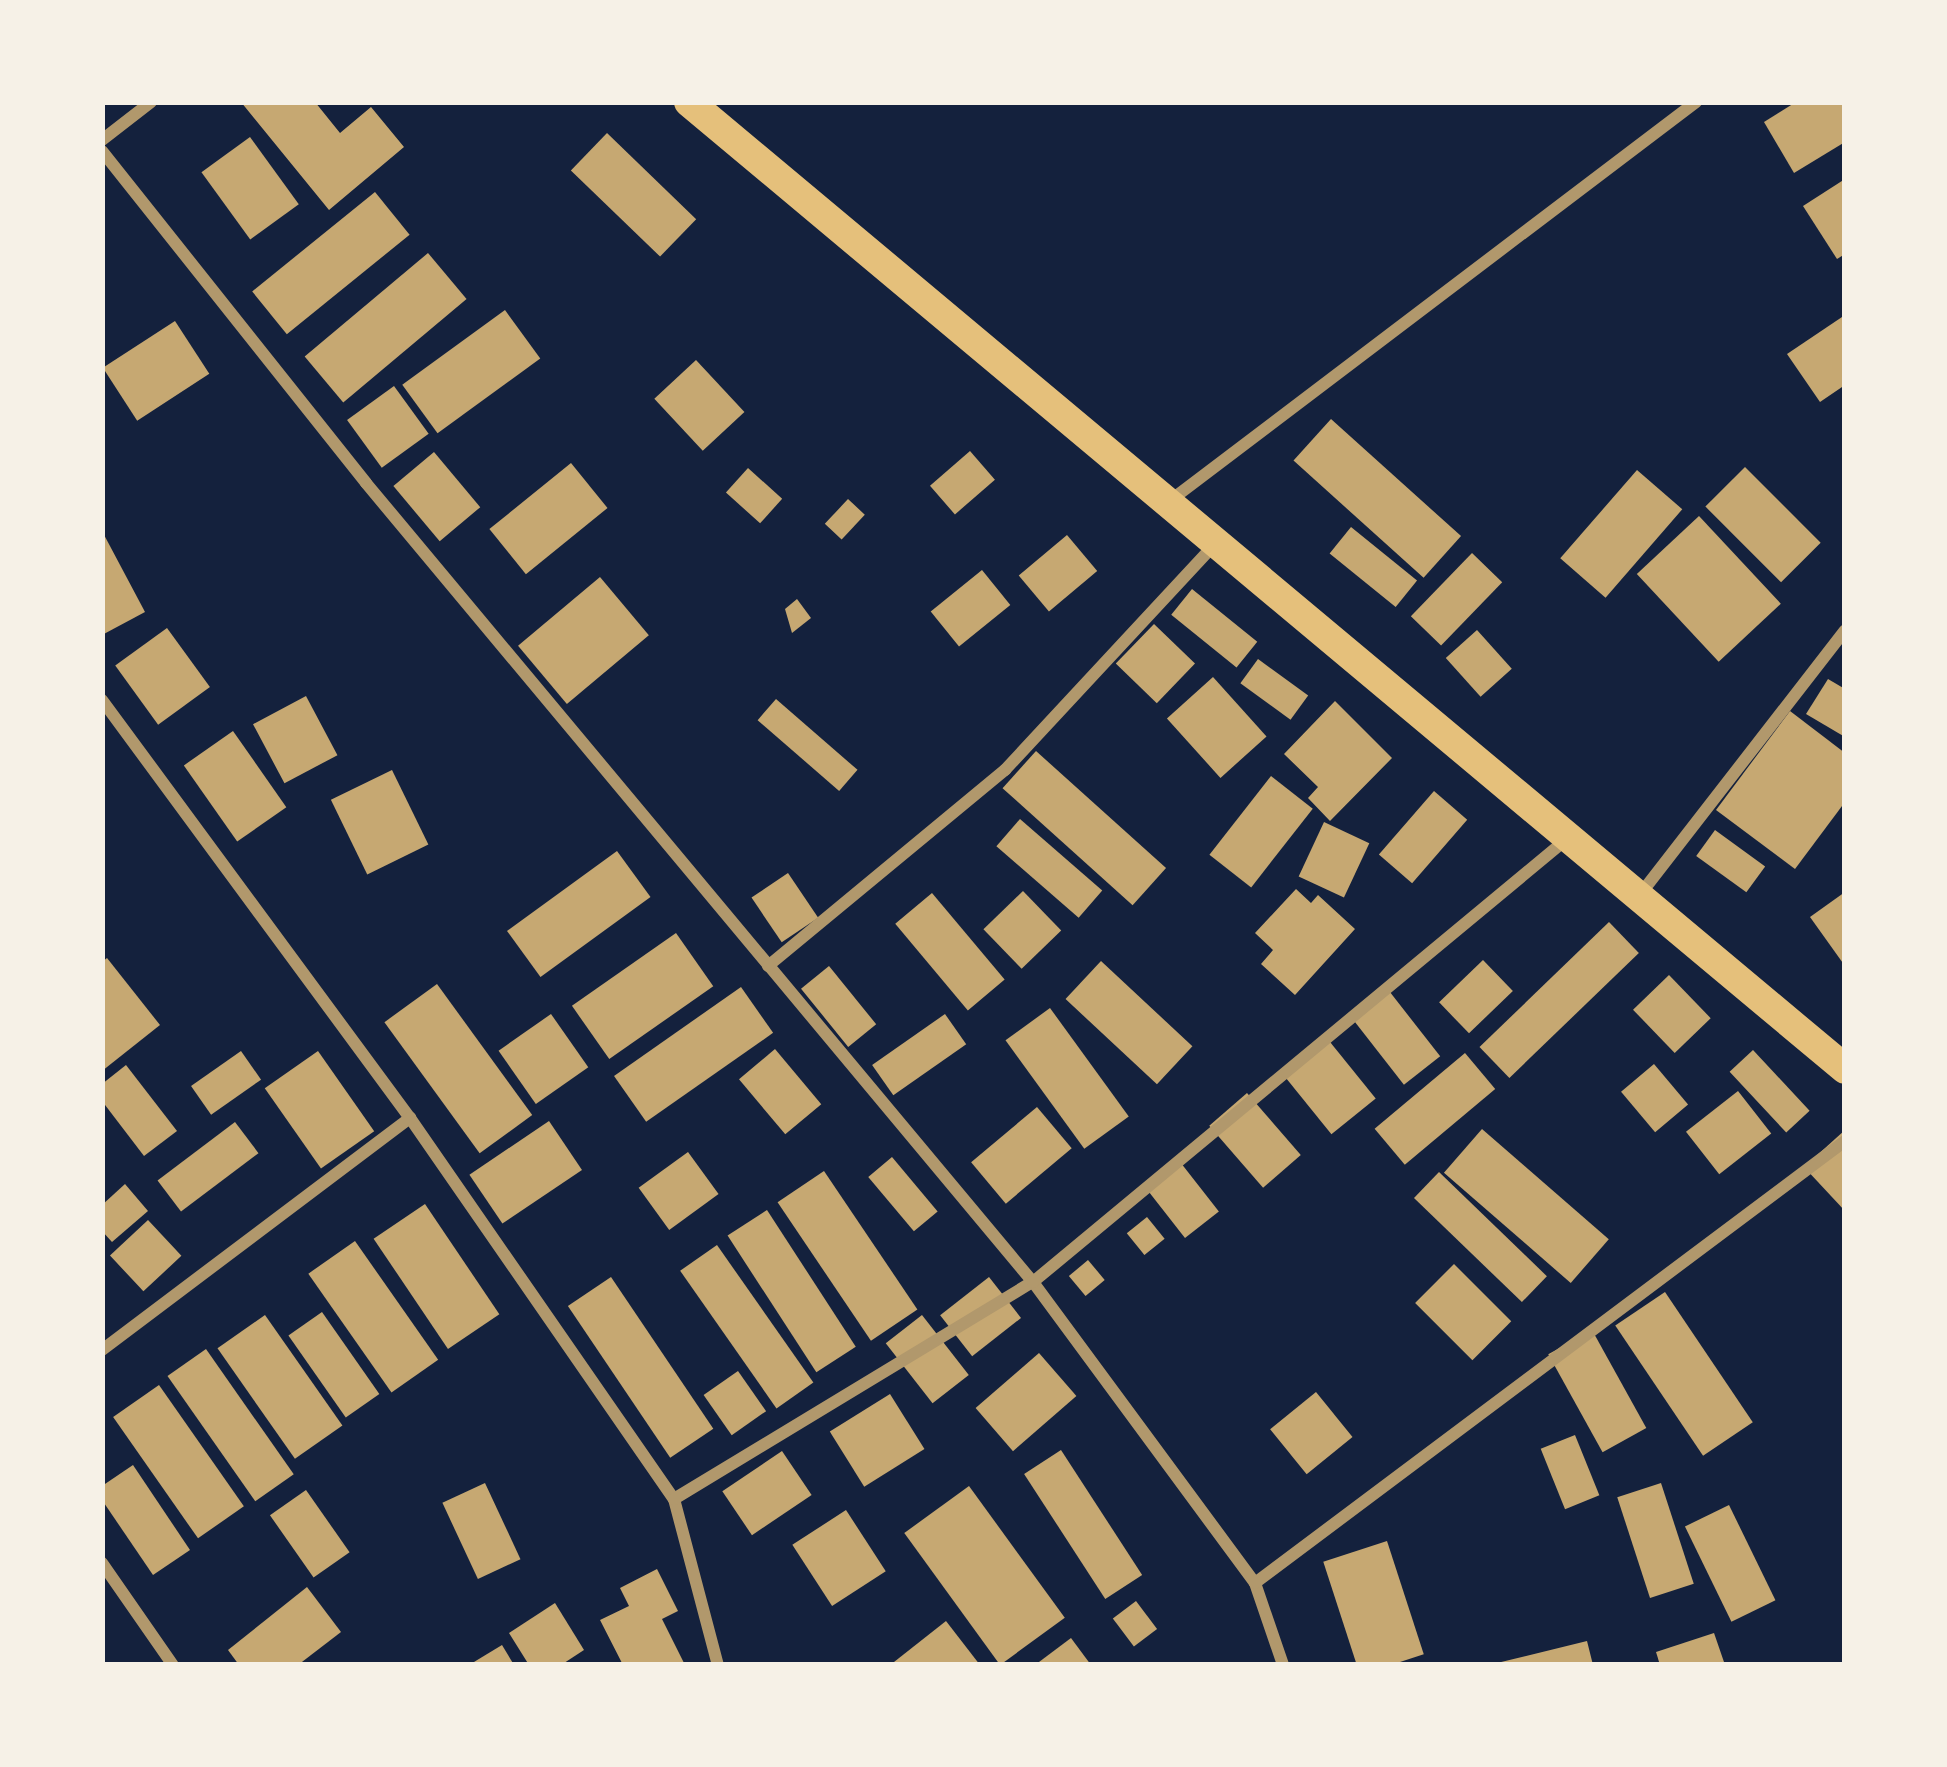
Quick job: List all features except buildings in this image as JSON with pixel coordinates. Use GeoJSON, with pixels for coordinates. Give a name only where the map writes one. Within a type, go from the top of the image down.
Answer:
{"type":"FeatureCollection","features":[{"type":"Feature","properties":{"kind":"main road"},"geometry":{"type":"LineString","coordinates":[[689,102],[1642,892],[1845,1069]]}},
{"type":"Feature","properties":{"kind":"street"},"geometry":{"type":"LineString","coordinates":[[102,140],[151,102]]}},
{"type":"Feature","properties":{"kind":"street"},"geometry":{"type":"LineString","coordinates":[[1167,502],[1696,102]]}},
{"type":"Feature","properties":{"kind":"street"},"geometry":{"type":"LineString","coordinates":[[102,151],[768,966],[1033,1282],[1256,1583],[1283,1665]]}},
{"type":"Feature","properties":{"kind":"street"},"geometry":{"type":"LineString","coordinates":[[768,966],[1005,770],[1216,542]]}},
{"type":"Feature","properties":{"kind":"street"},"geometry":{"type":"LineString","coordinates":[[1642,892],[1845,630]]}},
{"type":"Feature","properties":{"kind":"street"},"geometry":{"type":"LineString","coordinates":[[102,700],[410,1118],[674,1499],[718,1665]]}},
{"type":"Feature","properties":{"kind":"street"},"geometry":{"type":"LineString","coordinates":[[674,1499],[1033,1282],[1572,835]]}},
{"type":"Feature","properties":{"kind":"street"},"geometry":{"type":"LineString","coordinates":[[102,1350],[410,1118]]}},
{"type":"Feature","properties":{"kind":"street"},"geometry":{"type":"LineString","coordinates":[[1256,1583],[1845,1141]]}},
{"type":"Feature","properties":{"kind":"street"},"geometry":{"type":"LineString","coordinates":[[102,1563],[173,1665]]}}]}
